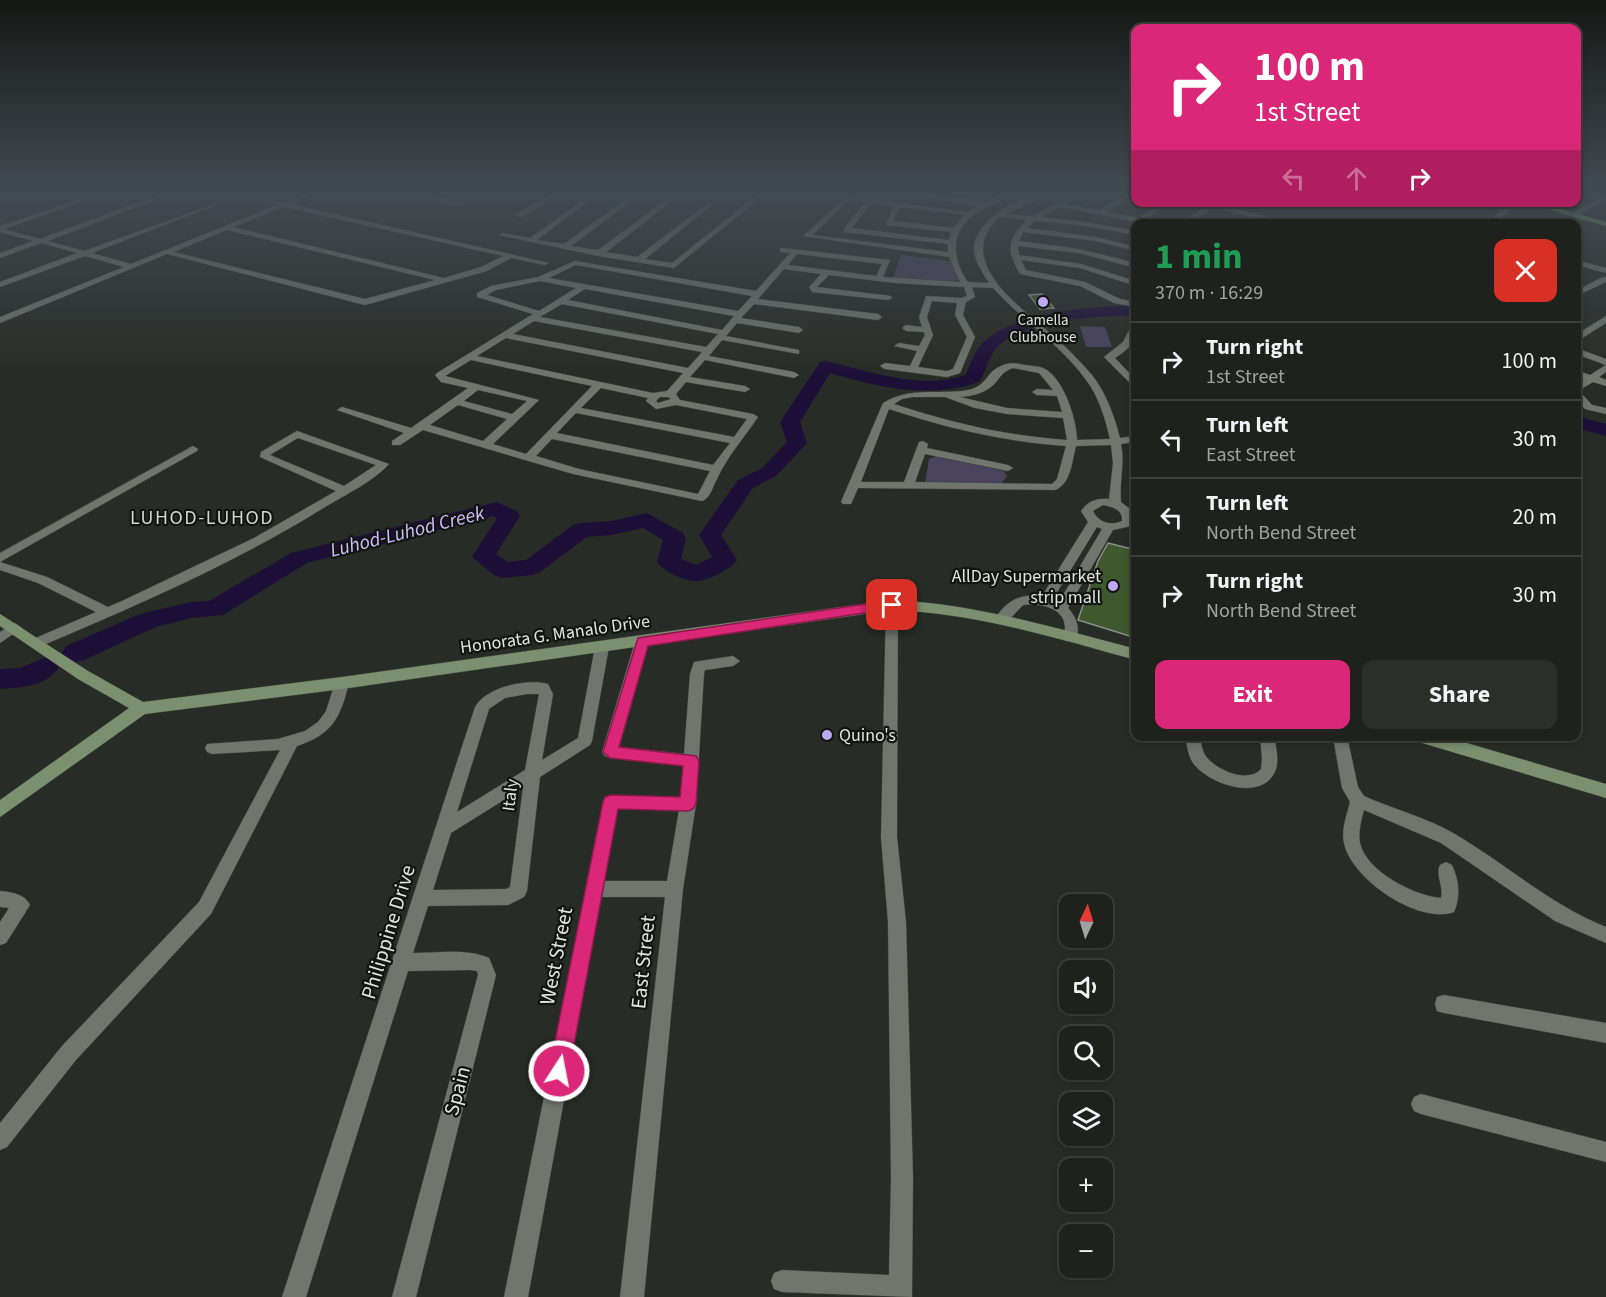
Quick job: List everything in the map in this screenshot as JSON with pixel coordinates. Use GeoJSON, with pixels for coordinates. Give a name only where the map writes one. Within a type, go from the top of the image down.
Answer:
{"type":"FeatureCollection","features":[{"type":"Feature","properties":{"kind":"street"},"geometry":{"type":"LineString","coordinates":[[0,285],[83,254]]}},
{"type":"Feature","properties":{"kind":"street"},"geometry":{"type":"LineString","coordinates":[[86,254],[131,266]]}},
{"type":"Feature","properties":{"kind":"street"},"geometry":{"type":"LineString","coordinates":[[0,320],[163,254]]}},
{"type":"Feature","properties":{"kind":"street"},"geometry":{"type":"LineString","coordinates":[[173,254],[365,302],[484,269],[508,256]]}},
{"type":"Feature","properties":{"kind":"street"},"geometry":{"type":"LineString","coordinates":[[334,254],[445,280]]}},
{"type":"Feature","properties":{"kind":"street"},"geometry":{"type":"LineString","coordinates":[[497,254],[545,263]]}},
{"type":"Feature","properties":{"kind":"street"},"geometry":{"type":"LineString","coordinates":[[598,254],[677,265],[691,254]]}},
{"type":"Feature","properties":{"kind":"street"},"geometry":{"type":"LineString","coordinates":[[638,261],[647,254]]}},
{"type":"Feature","properties":{"kind":"street"},"geometry":{"type":"LineString","coordinates":[[672,398],[684,375],[793,254]]}},
{"type":"Feature","properties":{"kind":"street"},"geometry":{"type":"LineString","coordinates":[[809,254],[888,262],[878,279]]}},
{"type":"Feature","properties":{"kind":"street"},"geometry":{"type":"LineString","coordinates":[[913,369],[929,335],[923,317],[929,298],[962,301],[971,297],[971,290],[964,285],[950,255],[938,254]]}},
{"type":"Feature","properties":{"kind":"street"},"geometry":{"type":"LineString","coordinates":[[979,254],[982,266],[996,286],[1034,325],[1053,340],[1098,391],[1117,442],[1115,504]]}},
{"type":"Feature","properties":{"kind":"street"},"geometry":{"type":"LineString","coordinates":[[1015,254],[1023,272],[1082,284],[1117,301],[1131,304]]}},
{"type":"Feature","properties":{"kind":"street"},"geometry":{"type":"LineString","coordinates":[[1089,254],[1131,265]]}},
{"type":"Feature","properties":{"kind":"street"},"geometry":{"type":"LineString","coordinates":[[1015,257],[1081,266],[1131,282]]}},
{"type":"Feature","properties":{"kind":"street"},"geometry":{"type":"LineString","coordinates":[[794,375],[535,315],[480,295],[494,288],[540,279],[575,263],[878,319],[895,281]]}},
{"type":"Feature","properties":{"kind":"street"},"geometry":{"type":"LineString","coordinates":[[1581,264],[1606,271]]}},
{"type":"Feature","properties":{"kind":"street"},"geometry":{"type":"LineString","coordinates":[[781,266],[895,281],[996,286]]}},
{"type":"Feature","properties":{"kind":"street"},"geometry":{"type":"LineString","coordinates":[[826,273],[813,286],[815,290],[888,298]]}},
{"type":"Feature","properties":{"kind":"street"},"geometry":{"type":"LineString","coordinates":[[540,279],[799,330]]}},
{"type":"Feature","properties":{"kind":"street"},"geometry":{"type":"LineString","coordinates":[[1581,292],[1606,279]]}},
{"type":"Feature","properties":{"kind":"street"},"geometry":{"type":"LineString","coordinates":[[485,445],[534,400],[444,380],[440,375],[583,287]]}},
{"type":"Feature","properties":{"kind":"street"},"geometry":{"type":"LineString","coordinates":[[561,301],[796,352]]}},
{"type":"Feature","properties":{"kind":"street"},"geometry":{"type":"LineString","coordinates":[[885,366],[947,374],[957,371],[971,337],[959,315],[962,301]]}},
{"type":"Feature","properties":{"kind":"street"},"geometry":{"type":"LineString","coordinates":[[1581,336],[1606,319]]}},
{"type":"Feature","properties":{"kind":"street"},"geometry":{"type":"LineString","coordinates":[[906,328],[928,330]]}},
{"type":"Feature","properties":{"kind":"street"},"geometry":{"type":"LineString","coordinates":[[504,335],[745,389]]}},
{"type":"Feature","properties":{"kind":"street"},"geometry":{"type":"LineString","coordinates":[[1131,340],[1109,357],[1131,377]]}},
{"type":"Feature","properties":{"kind":"street"},"geometry":{"type":"LineString","coordinates":[[899,346],[921,349]]}},
{"type":"Feature","properties":{"kind":"street"},"geometry":{"type":"LineString","coordinates":[[1581,353],[1606,362]]}},
{"type":"Feature","properties":{"kind":"street"},"geometry":{"type":"LineString","coordinates":[[422,426],[528,458],[697,498],[704,496],[716,469],[753,417],[672,398],[655,401],[598,385],[469,357]]}},
{"type":"Feature","properties":{"kind":"street"},"geometry":{"type":"LineString","coordinates":[[847,502],[886,405],[899,396],[948,396],[977,391],[992,382],[999,369],[1012,365],[1042,371],[1061,393],[1072,430],[1072,442],[1059,484],[1055,487],[854,485]]}},
{"type":"Feature","properties":{"kind":"street"},"geometry":{"type":"LineString","coordinates":[[1581,386],[1606,368]]}},
{"type":"Feature","properties":{"kind":"street"},"geometry":{"type":"LineString","coordinates":[[1581,375],[1606,383]]}},
{"type":"Feature","properties":{"kind":"street"},"geometry":{"type":"LineString","coordinates":[[528,458],[598,385]]}},
{"type":"Feature","properties":{"kind":"street"},"geometry":{"type":"LineString","coordinates":[[396,443],[476,387]]}},
{"type":"Feature","properties":{"kind":"street"},"geometry":{"type":"LineString","coordinates":[[1037,392],[1061,393]]}},
{"type":"Feature","properties":{"kind":"street"},"geometry":{"type":"LineString","coordinates":[[948,396],[972,405],[1017,412],[1066,415]]}},
{"type":"Feature","properties":{"kind":"street"},"geometry":{"type":"LineString","coordinates":[[1581,398],[1589,406],[1606,411]]}},
{"type":"Feature","properties":{"kind":"street"},"geometry":{"type":"LineString","coordinates":[[641,422],[655,401]]}},
{"type":"Feature","properties":{"kind":"street"},"geometry":{"type":"LineString","coordinates":[[457,402],[514,418]]}},
{"type":"Feature","properties":{"kind":"street"},"geometry":{"type":"LineString","coordinates":[[886,405],[941,424],[1030,442],[1117,442],[1131,440]]}},
{"type":"Feature","properties":{"kind":"street"},"geometry":{"type":"LineString","coordinates":[[342,410],[412,432]]}},
{"type":"Feature","properties":{"kind":"street"},"geometry":{"type":"LineString","coordinates":[[574,410],[738,441]]}},
{"type":"Feature","properties":{"kind":"street"},"geometry":{"type":"LineString","coordinates":[[36,644],[272,536],[346,491],[384,464],[297,434],[265,454],[265,457],[346,491]]}},
{"type":"Feature","properties":{"kind":"street"},"geometry":{"type":"LineString","coordinates":[[550,435],[716,469]]}},
{"type":"Feature","properties":{"kind":"street"},"geometry":{"type":"LineString","coordinates":[[908,486],[922,447],[1010,465],[1007,486]]}},
{"type":"Feature","properties":{"kind":"street"},"geometry":{"type":"LineString","coordinates":[[0,558],[193,449]]}},
{"type":"Feature","properties":{"kind":"street"},"geometry":{"type":"LineString","coordinates":[[1096,503],[1115,504],[1126,510],[1129,519],[1123,526],[1109,527],[1094,522],[1087,514],[1088,507],[1096,503]]}},
{"type":"Feature","properties":{"kind":"street"},"geometry":{"type":"LineString","coordinates":[[1046,601],[1094,522]]}},
{"type":"Feature","properties":{"kind":"street"},"geometry":{"type":"LineString","coordinates":[[1062,607],[1109,527]]}},
{"type":"Feature","properties":{"kind":"street"},"geometry":{"type":"LineString","coordinates":[[0,566],[32,574],[108,613]]}},
{"type":"Feature","properties":{"kind":"street"},"geometry":{"type":"LineString","coordinates":[[1001,620],[1010,608],[1020,601],[1046,601],[1062,607],[1070,621],[1070,638]]}},
{"type":"Feature","properties":{"kind":"street"},"geometry":{"type":"LineString","coordinates":[[782,1281],[899,1292],[902,1178],[897,922],[889,837],[892,605]]}},
{"type":"Feature","properties":{"kind":"street","name":"Honorata G. Manalo Drive"},"geometry":{"type":"LineString","coordinates":[[141,708],[642,642],[892,605],[932,605],[1001,620],[1131,654]]}},
{"type":"Feature","properties":{"kind":"street"},"geometry":{"type":"LineString","coordinates":[[0,619],[36,644],[141,708],[0,810]]}},
{"type":"Feature","properties":{"kind":"street"},"geometry":{"type":"LineString","coordinates":[[0,638],[15,628]]}},
{"type":"Feature","properties":{"kind":"street"},"geometry":{"type":"LineString","coordinates":[[642,642],[610,752],[691,761]]}},
{"type":"Feature","properties":{"kind":"street"},"geometry":{"type":"LineString","coordinates":[[444,829],[532,771],[585,741],[602,647]]}},
{"type":"Feature","properties":{"kind":"street","name":"East Street"},"geometry":{"type":"LineString","coordinates":[[632,1297],[674,889],[688,804],[698,670],[704,664],[733,661]]}},
{"type":"Feature","properties":{"kind":"street"},"geometry":{"type":"LineString","coordinates":[[212,748],[291,743],[318,730],[332,715],[342,683]]}},
{"type":"Feature","properties":{"kind":"street","name":"Philippine Drive"},"geometry":{"type":"LineString","coordinates":[[294,1297],[403,962],[482,707],[487,699],[498,694],[543,688],[546,694],[544,704]]}},
{"type":"Feature","properties":{"kind":"street","name":"Italy"},"geometry":{"type":"LineString","coordinates":[[422,898],[508,897],[518,891],[532,771],[544,704]]}},
{"type":"Feature","properties":{"kind":"street"},"geometry":{"type":"LineString","coordinates":[[1193,741],[1197,758],[1206,767],[1239,781],[1256,782],[1264,777],[1270,763],[1268,741]]}},
{"type":"Feature","properties":{"kind":"street"},"geometry":{"type":"LineString","coordinates":[[1341,741],[1350,788],[1358,801],[1446,837],[1542,905],[1575,925],[1606,935]]}},
{"type":"Feature","properties":{"kind":"street"},"geometry":{"type":"LineString","coordinates":[[1436,741],[1606,792]]}},
{"type":"Feature","properties":{"kind":"street"},"geometry":{"type":"LineString","coordinates":[[0,1140],[69,1053],[204,908],[291,743]]}},
{"type":"Feature","properties":{"kind":"street"},"geometry":{"type":"LineString","coordinates":[[1358,801],[1353,824],[1353,847],[1380,884],[1437,907],[1448,906],[1451,892],[1446,870]]}},
{"type":"Feature","properties":{"kind":"street","name":"West Street"},"geometry":{"type":"LineString","coordinates":[[516,1297],[611,802],[688,804]]}},
{"type":"Feature","properties":{"kind":"street"},"geometry":{"type":"LineString","coordinates":[[593,889],[674,889]]}},
{"type":"Feature","properties":{"kind":"street"},"geometry":{"type":"LineString","coordinates":[[0,899],[12,900],[21,905],[16,917],[0,937]]}},
{"type":"Feature","properties":{"kind":"street","name":"Spain"},"geometry":{"type":"LineString","coordinates":[[403,962],[470,961],[483,964],[488,975],[404,1297]]}},
{"type":"Feature","properties":{"kind":"street"},"geometry":{"type":"LineString","coordinates":[[1444,1004],[1606,1033]]}},
{"type":"Feature","properties":{"kind":"street"},"geometry":{"type":"LineString","coordinates":[[1421,1104],[1606,1152]]}},
{"type":"Feature","properties":{"kind":"shaded area"},"geometry":{"type":"Polygon","coordinates":[[[901,255],[952,261],[958,279],[956,281],[893,278],[901,255]]]}},
{"type":"Feature","properties":{"kind":"shaded area"},"geometry":{"type":"Polygon","coordinates":[[[1080,326],[1105,327],[1112,347],[1086,347],[1080,326]]]}},
{"type":"Feature","properties":{"kind":"shaded area"},"geometry":{"type":"Polygon","coordinates":[[[936,456],[1004,471],[1007,476],[1001,484],[925,482],[929,459],[936,456]]]}},
{"type":"Feature","properties":{"kind":"building","name":"Camella Clubhouse"},"geometry":{"type":"Polygon","coordinates":[[[1042,294],[1054,308],[1040,309],[1029,295],[1042,294]]]}},
{"type":"Feature","properties":{"kind":"building","name":"AllDay Supermarket strip mall"},"geometry":{"type":"Polygon","coordinates":[[[1108,543],[1131,549],[1131,636],[1078,620],[1098,561],[1108,543]]]}},
{"type":"Feature","properties":{"kind":"waterway","name":"Luhod-Luhod Creek"},"geometry":{"type":"LineString","coordinates":[[75,653],[149,620],[191,610],[214,609],[299,558],[496,509],[509,516],[483,557],[495,562],[502,570],[532,567],[581,530],[611,528],[647,520],[675,538],[669,562],[696,574],[725,560],[710,535],[745,484],[769,472],[797,443],[790,422],[826,366],[899,384],[918,386],[956,384],[973,378],[989,345],[1020,328],[1083,314],[1104,311],[1131,312]]}},
{"type":"Feature","properties":{"kind":"waterway","name":"Luhod-Luhod Creek"},"geometry":{"type":"LineString","coordinates":[[1581,423],[1606,430]]}},
{"type":"Feature","properties":{"kind":"waterway","name":"Luhod-Luhod Creek"},"geometry":{"type":"LineString","coordinates":[[0,679],[24,678],[46,667]]}},
{"type":"Feature","properties":{"kind":"place","name":"Camella Clubhouse"},"geometry":{"type":"Point","coordinates":[1043,302]}},
{"type":"Feature","properties":{"kind":"place","name":"AllDay Supermarket strip mall"},"geometry":{"type":"Point","coordinates":[1113,586]}},
{"type":"Feature","properties":{"kind":"place","name":"Quino's"},"geometry":{"type":"Point","coordinates":[827,735]}},
{"type":"Feature","properties":{"kind":"district","name":"LUHOD-LUHOD"},"geometry":{"type":"Point","coordinates":[202,517]}},
{"type":"Feature","properties":{"kind":"route"},"geometry":{"type":"LineString","coordinates":[[559,1071],[611,802],[688,804],[691,761],[610,752],[642,642],[892,605]]}}]}
